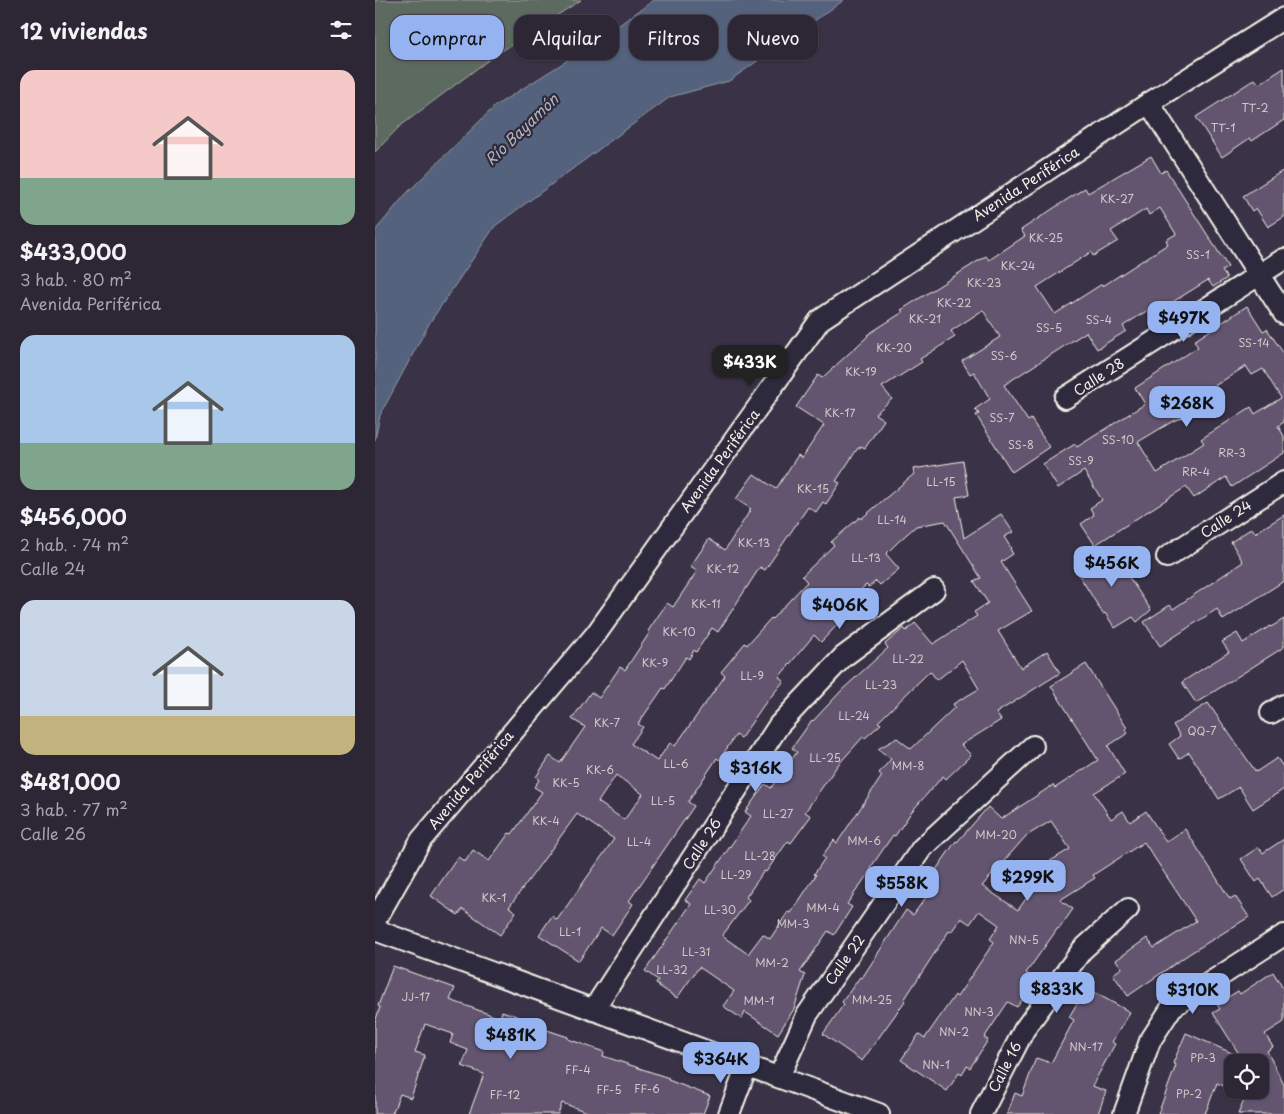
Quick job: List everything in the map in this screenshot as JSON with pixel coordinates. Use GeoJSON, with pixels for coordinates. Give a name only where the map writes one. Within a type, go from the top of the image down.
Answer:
{"type":"FeatureCollection","features":[{"type":"Feature","properties":{"kind":"street","name":"Avenida Periférica"},"geometry":{"type":"LineString","coordinates":[[375,921],[421,840],[596,634],[820,320],[1149,103],[1284,18]]}},
{"type":"Feature","properties":{"kind":"street"},"geometry":{"type":"LineString","coordinates":[[1149,103],[1284,314]]}},
{"type":"Feature","properties":{"kind":"street","name":"Calle 28"},"geometry":{"type":"LineString","coordinates":[[1065,398],[1284,259]]}},
{"type":"Feature","properties":{"kind":"street","name":"Calle 24"},"geometry":{"type":"LineString","coordinates":[[1167,557],[1284,482]]}},
{"type":"Feature","properties":{"kind":"street","name":"Calle 26"},"geometry":{"type":"LineString","coordinates":[[593,1010],[779,725],[843,657],[934,590]]}},
{"type":"Feature","properties":{"kind":"street","name":"Calle 22"},"geometry":{"type":"LineString","coordinates":[[779,1077],[807,1015],[922,848],[1033,746]]}},
{"type":"Feature","properties":{"kind":"street","name":"Calle 16"},"geometry":{"type":"LineString","coordinates":[[981,1114],[1029,1022],[1082,950],[1128,909]]}},
{"type":"Feature","properties":{"kind":"street"},"geometry":{"type":"LineString","coordinates":[[375,930],[879,1114]]}},
{"type":"Feature","properties":{"kind":"street"},"geometry":{"type":"LineString","coordinates":[[1124,1114],[1150,1041],[1172,1007],[1284,934]]}},
{"type":"Feature","properties":{"kind":"street"},"geometry":{"type":"LineString","coordinates":[[729,1114],[747,1066]]}},
{"type":"Feature","properties":{"kind":"green space"},"geometry":{"type":"Polygon","coordinates":[[[375,0],[581,0],[558,15],[514,15],[514,43],[504,50],[504,15],[390,15],[390,60],[488,60],[399,127],[375,152],[375,0]]]}},
{"type":"Feature","properties":{"kind":"water","name":"Río Bayamón"},"geometry":{"type":"Polygon","coordinates":[[[654,0],[844,0],[818,18],[818,15],[728,15],[728,60],[759,60],[729,81],[670,97],[495,226],[430,322],[380,415],[375,440],[375,231],[405,195],[495,106],[568,60],[619,60],[619,25],[629,18],[629,60],[718,60],[718,15],[633,15],[654,0]]]}},
{"type":"Feature","properties":{"kind":"building"},"geometry":{"type":"Polygon","coordinates":[[[1284,68],[1284,120],[1252,141],[1250,138],[1222,157],[1196,117],[1255,79],[1259,84],[1284,68]]]}},
{"type":"Feature","properties":{"kind":"building"},"geometry":{"type":"Polygon","coordinates":[[[1151,156],[1161,173],[1166,170],[1228,267],[1222,271],[1227,278],[1213,287],[1208,280],[1163,308],[1159,303],[1123,326],[1126,331],[1097,349],[1086,332],[1004,385],[1028,421],[1031,419],[1049,447],[1012,472],[976,415],[979,414],[975,409],[990,399],[974,372],[970,374],[962,361],[1000,337],[983,310],[951,331],[955,337],[920,359],[922,362],[882,387],[892,399],[875,414],[884,420],[865,448],[861,446],[858,448],[836,481],[840,483],[826,504],[823,502],[816,512],[808,507],[765,570],[760,567],[718,632],[712,628],[696,652],[694,650],[689,659],[686,657],[665,689],[663,688],[638,724],[643,727],[631,744],[657,761],[670,743],[675,746],[725,676],[721,672],[745,643],[747,645],[807,582],[802,576],[834,545],[831,542],[914,474],[913,469],[963,461],[969,495],[956,497],[964,538],[1001,514],[1013,532],[1004,537],[1013,554],[1001,562],[1032,611],[998,631],[1021,668],[1047,651],[1060,673],[996,713],[1001,720],[961,745],[971,755],[946,779],[943,776],[912,811],[895,836],[893,835],[847,904],[852,907],[834,935],[828,931],[800,972],[805,975],[794,1009],[778,1034],[745,1012],[742,1019],[723,1006],[734,991],[699,967],[677,998],[656,984],[658,980],[645,971],[691,904],[685,900],[700,879],[705,883],[751,816],[745,812],[765,784],[771,788],[797,752],[792,748],[812,720],[888,648],[885,644],[904,628],[906,631],[915,623],[933,644],[977,616],[974,612],[988,603],[974,581],[981,578],[945,521],[916,526],[899,541],[886,554],[899,569],[880,585],[876,581],[869,587],[866,585],[831,617],[838,624],[821,642],[814,635],[779,677],[784,681],[763,706],[741,738],[736,735],[719,760],[717,758],[688,802],[694,806],[629,901],[633,904],[612,935],[601,928],[579,961],[539,935],[552,916],[557,920],[614,839],[577,814],[509,907],[516,912],[500,935],[463,909],[458,915],[431,896],[458,857],[465,862],[473,850],[489,861],[509,833],[512,834],[542,792],[534,787],[539,780],[536,777],[550,756],[560,763],[585,727],[572,719],[591,692],[599,698],[620,667],[625,670],[667,603],[673,607],[697,571],[690,567],[709,539],[725,550],[751,509],[736,499],[754,474],[776,489],[798,455],[802,458],[824,425],[796,407],[818,375],[822,378],[867,335],[903,312],[901,310],[986,256],[989,260],[1025,236],[1021,230],[1085,188],[1088,193],[1151,156]],[[1160,208],[1149,215],[1146,209],[1111,231],[1118,241],[1093,256],[1091,252],[1037,287],[1055,314],[1168,244],[1166,240],[1176,234],[1160,208]],[[962,660],[937,680],[930,671],[878,722],[881,724],[865,738],[863,737],[837,766],[805,812],[811,816],[791,843],[788,841],[766,872],[764,871],[746,897],[749,900],[722,936],[748,954],[763,934],[770,939],[788,912],[791,913],[816,875],[814,874],[825,858],[822,856],[834,840],[837,843],[882,776],[879,773],[891,759],[878,749],[897,738],[911,749],[955,707],[953,704],[979,689],[962,660]],[[616,775],[598,802],[624,820],[643,794],[616,775]]]}},
{"type":"Feature","properties":{"kind":"building"},"geometry":{"type":"Polygon","coordinates":[[[1284,170],[1284,217],[1268,227],[1256,208],[1252,211],[1243,196],[1284,170]]]}},
{"type":"Feature","properties":{"kind":"building"},"geometry":{"type":"Polygon","coordinates":[[[1247,306],[1263,331],[1267,329],[1284,354],[1284,422],[1278,426],[1284,436],[1284,453],[1232,487],[1226,477],[1194,498],[1186,487],[1095,545],[1081,524],[1094,515],[1090,508],[1102,500],[1084,471],[1058,488],[1043,464],[1075,444],[1077,447],[1145,404],[1135,388],[1198,347],[1194,341],[1247,306]],[[1246,366],[1208,390],[1212,396],[1193,408],[1196,412],[1173,421],[1138,442],[1157,473],[1204,443],[1201,439],[1251,407],[1255,414],[1281,398],[1263,369],[1252,375],[1246,366]]]}},
{"type":"Feature","properties":{"kind":"building"},"geometry":{"type":"Polygon","coordinates":[[[1284,515],[1284,581],[1223,620],[1217,609],[1160,646],[1144,622],[1170,605],[1173,609],[1243,562],[1231,542],[1252,528],[1255,533],[1284,515]]]}},
{"type":"Feature","properties":{"kind":"building"},"geometry":{"type":"Polygon","coordinates":[[[1108,546],[1151,610],[1137,622],[1133,617],[1115,628],[1105,613],[1103,614],[1074,567],[1108,546]]]}},
{"type":"Feature","properties":{"kind":"building"},"geometry":{"type":"Polygon","coordinates":[[[1284,619],[1284,647],[1196,703],[1182,682],[1229,652],[1222,642],[1237,633],[1243,643],[1284,619]]]}},
{"type":"Feature","properties":{"kind":"building"},"geometry":{"type":"Polygon","coordinates":[[[1086,664],[1127,728],[1125,729],[1128,733],[1108,746],[1125,774],[1094,793],[1111,819],[1123,811],[1130,822],[1146,811],[1166,842],[1185,829],[1230,899],[1235,896],[1249,917],[1189,954],[1128,996],[1113,974],[1122,968],[1116,960],[1147,938],[1154,948],[1196,921],[1144,842],[1093,875],[1095,878],[1060,900],[1073,909],[1026,973],[1036,980],[1017,1007],[1008,1002],[984,1038],[988,1040],[970,1068],[967,1066],[962,1075],[959,1073],[947,1091],[901,1060],[919,1034],[925,1038],[955,995],[957,997],[994,942],[990,939],[999,925],[979,911],[970,924],[961,918],[951,932],[949,931],[905,1001],[862,1061],[823,1034],[844,1004],[842,1002],[860,977],[862,978],[906,910],[913,915],[940,878],[933,874],[956,841],[988,807],[1001,819],[1053,785],[1055,788],[1098,760],[1051,686],[1086,664]],[[1051,821],[1026,836],[982,886],[1018,910],[1049,866],[1047,863],[1070,849],[1051,821]]]}},
{"type":"Feature","properties":{"kind":"building"},"geometry":{"type":"Polygon","coordinates":[[[1208,703],[1256,772],[1277,758],[1284,768],[1284,789],[1253,809],[1239,787],[1219,799],[1189,752],[1179,759],[1169,744],[1180,736],[1173,725],[1208,703]]]}},
{"type":"Feature","properties":{"kind":"building"},"geometry":{"type":"Polygon","coordinates":[[[1284,839],[1284,889],[1272,897],[1260,879],[1256,882],[1241,859],[1259,847],[1263,853],[1284,839]]]}},
{"type":"Feature","properties":{"kind":"building"},"geometry":{"type":"Polygon","coordinates":[[[393,966],[455,988],[450,1000],[500,1018],[502,1011],[533,1022],[532,1025],[604,1052],[603,1056],[669,1078],[668,1080],[710,1096],[703,1114],[593,1114],[562,1103],[558,1114],[469,1114],[484,1074],[462,1066],[468,1050],[450,1043],[453,1034],[425,1024],[415,1052],[425,1055],[411,1098],[400,1094],[392,1114],[375,1114],[375,1022],[380,1007],[378,1006],[393,966]]]}},
{"type":"Feature","properties":{"kind":"building"},"geometry":{"type":"Polygon","coordinates":[[[1273,972],[1284,990],[1284,1022],[1265,1034],[1273,1047],[1267,1051],[1268,1054],[1239,1054],[1213,1013],[1220,1009],[1217,1004],[1238,991],[1240,994],[1273,972]]]}},
{"type":"Feature","properties":{"kind":"building"},"geometry":{"type":"Polygon","coordinates":[[[1086,988],[1130,1012],[1112,1042],[1115,1044],[1092,1086],[1106,1091],[1098,1114],[1007,1114],[1015,1093],[1022,1096],[1036,1058],[1051,1063],[1074,1020],[1069,1017],[1086,988]]]}},
{"type":"Feature","properties":{"kind":"building"},"geometry":{"type":"Polygon","coordinates":[[[1186,1033],[1234,1054],[1224,1054],[1224,1086],[1217,1083],[1205,1114],[1158,1114],[1176,1065],[1173,1063],[1186,1033]]]}},
{"type":"Feature","properties":{"kind":"building"},"geometry":{"type":"Polygon","coordinates":[[[1269,1055],[1284,1085],[1284,1114],[1238,1114],[1245,1099],[1269,1099],[1269,1055]]]}}]}
